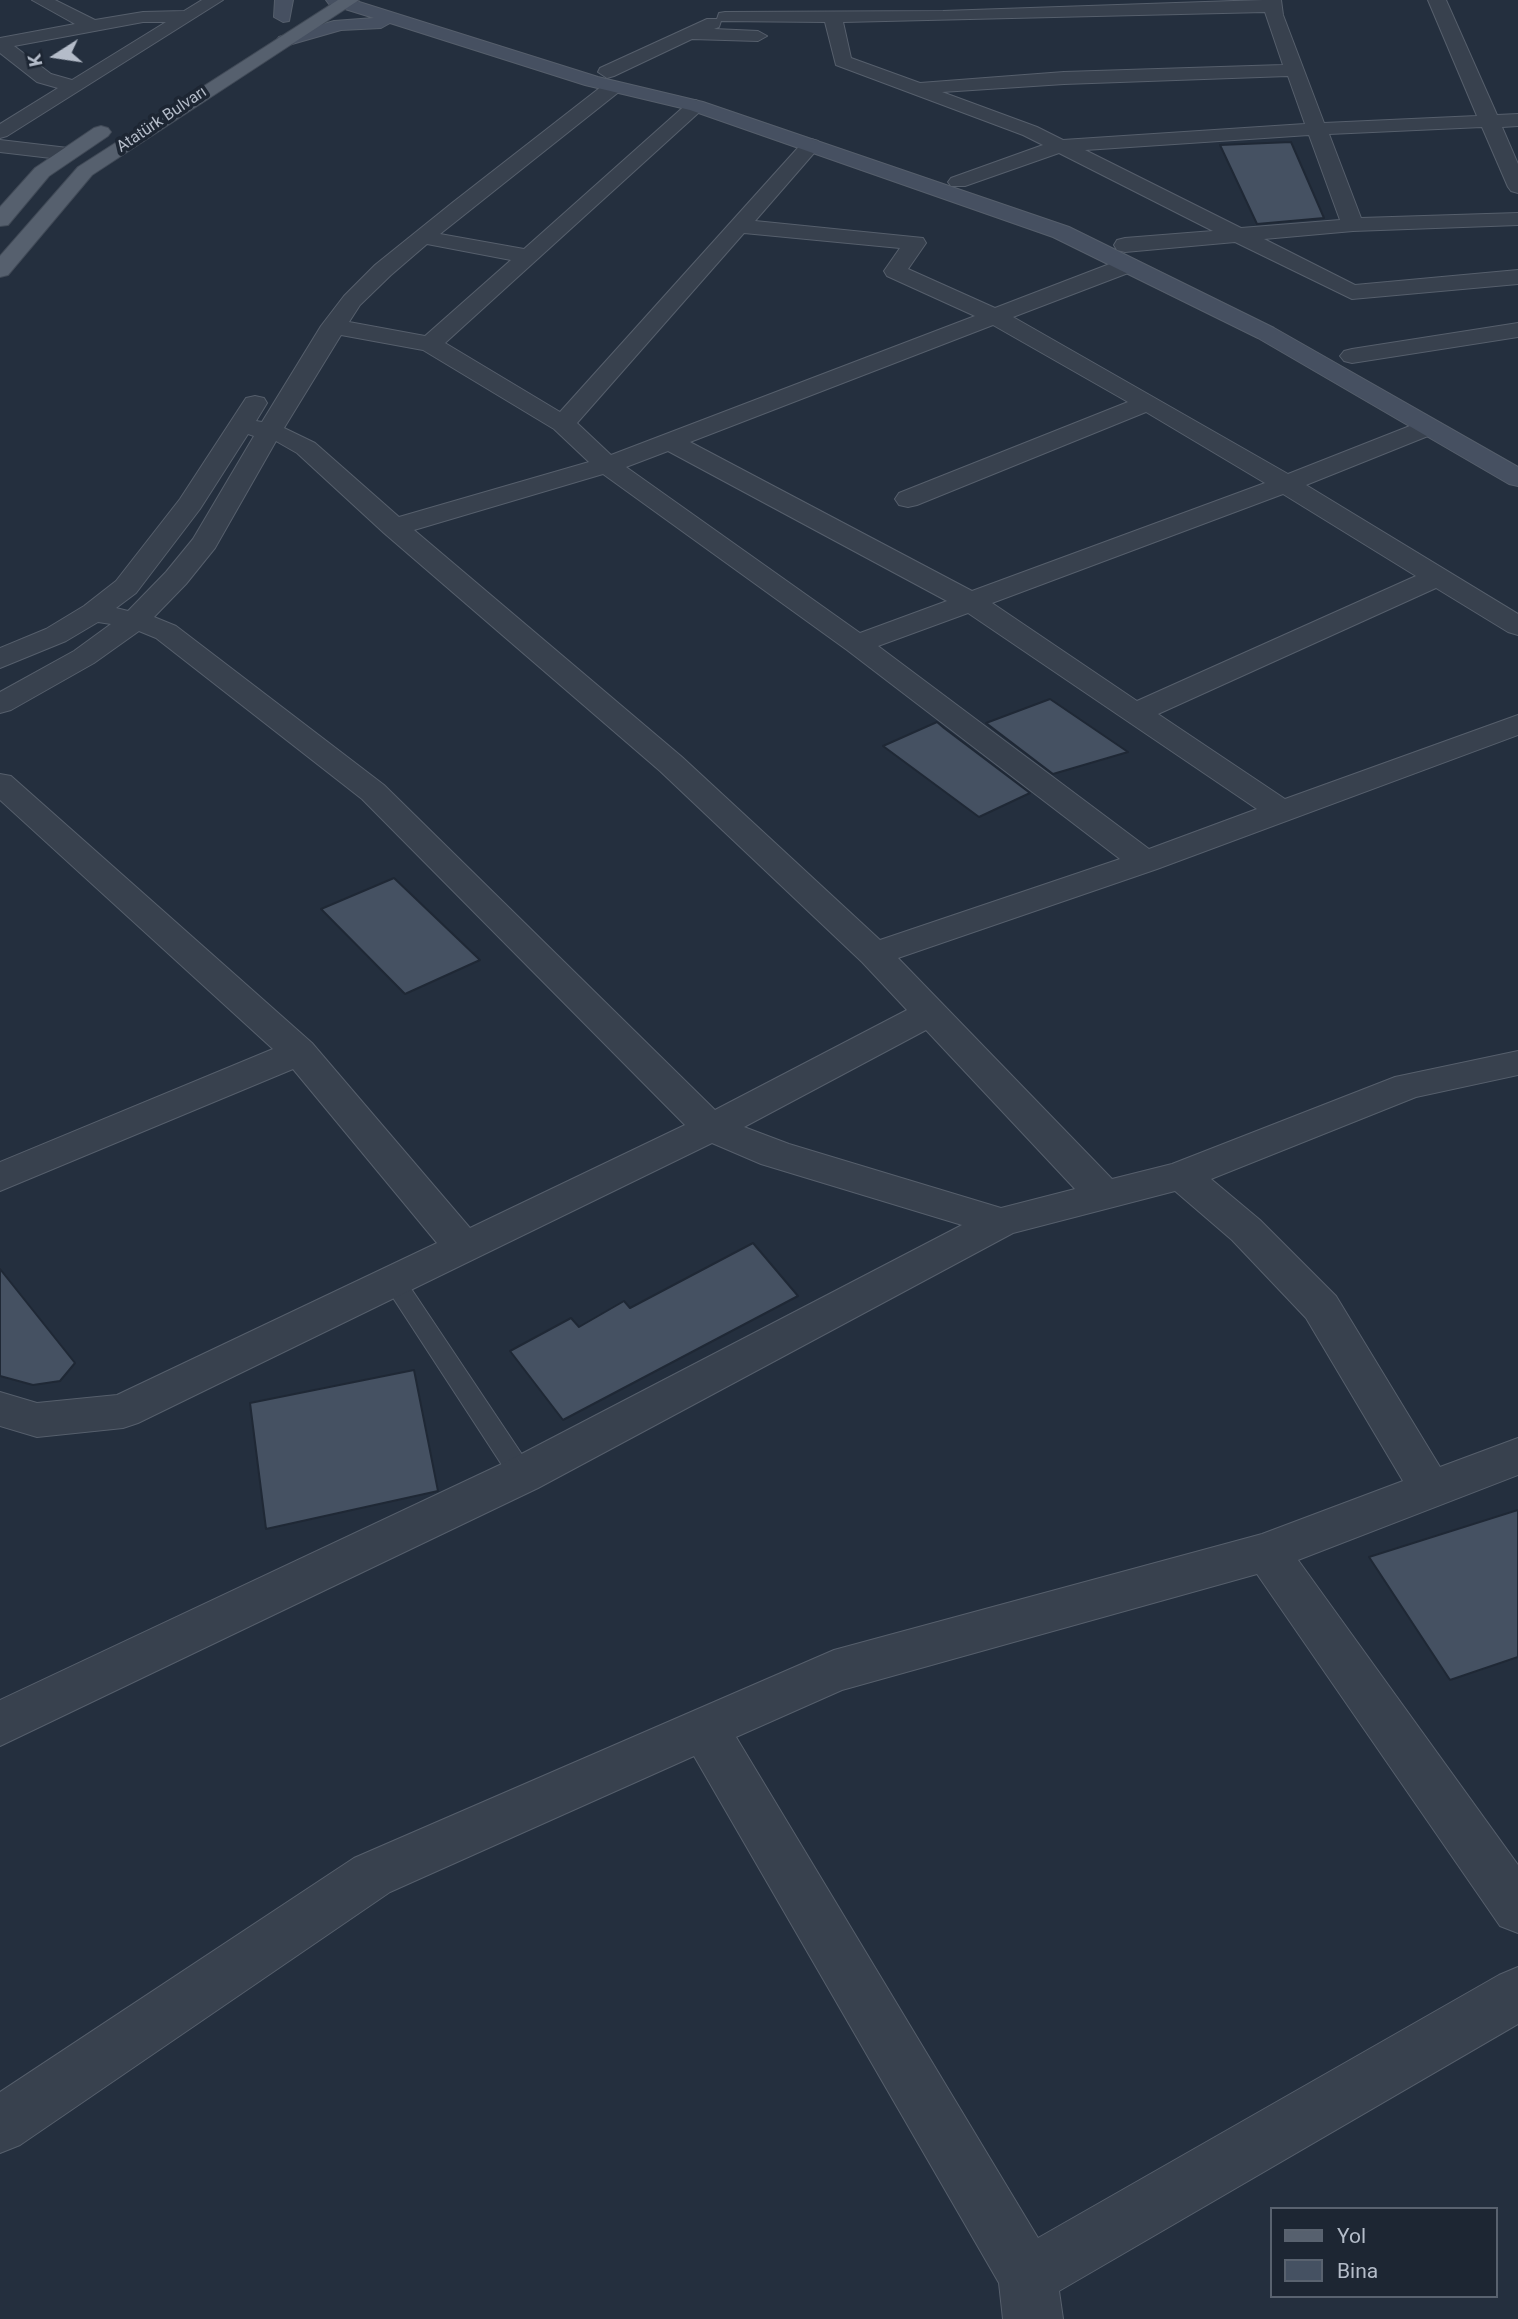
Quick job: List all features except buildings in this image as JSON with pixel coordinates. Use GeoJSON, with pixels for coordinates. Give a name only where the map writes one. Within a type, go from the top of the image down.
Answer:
{"type":"FeatureCollection","features":[{"type":"Feature","properties":{"kind":"main road"},"geometry":{"type":"LineString","coordinates":[[372,0],[449,23],[604,80],[696,106],[1126,255],[1336,348],[1376,370]]}},
{"type":"Feature","properties":{"kind":"main road"},"geometry":{"type":"LineString","coordinates":[[343,1],[410,24],[958,182],[1083,225],[1126,255],[1518,478]]}},
{"type":"Feature","properties":{"kind":"main road","name":"Atatürk Bulvarı"},"geometry":{"type":"LineString","coordinates":[[0,270],[85,171],[343,1]]}},
{"type":"Feature","properties":{"kind":"main road"},"geometry":{"type":"LineString","coordinates":[[264,28],[284,9],[304,6]]}},
{"type":"Feature","properties":{"kind":"main road"},"geometry":{"type":"LineString","coordinates":[[285,41],[351,23],[410,24]]}},
{"type":"Feature","properties":{"kind":"main road","name":"Atatürk Bulvarı"},"geometry":{"type":"LineString","coordinates":[[0,220],[42,172],[113,125]]}},
{"type":"Feature","properties":{"kind":"street"},"geometry":{"type":"LineString","coordinates":[[41,0],[93,26]]}},
{"type":"Feature","properties":{"kind":"street"},"geometry":{"type":"LineString","coordinates":[[0,132],[214,0]]}},
{"type":"Feature","properties":{"kind":"street"},"geometry":{"type":"LineString","coordinates":[[0,704],[84,657],[134,621],[176,578],[205,542],[255,428],[323,311],[378,248],[604,80],[690,34],[770,0]]}},
{"type":"Feature","properties":{"kind":"street"},"geometry":{"type":"LineString","coordinates":[[1437,0],[1518,187]]}},
{"type":"Feature","properties":{"kind":"street"},"geometry":{"type":"LineString","coordinates":[[726,17],[1069,12],[1273,3],[1353,225]]}},
{"type":"Feature","properties":{"kind":"street"},"geometry":{"type":"LineString","coordinates":[[1069,12],[1080,33]]}},
{"type":"Feature","properties":{"kind":"street"},"geometry":{"type":"LineString","coordinates":[[0,43],[143,17],[188,16]]}},
{"type":"Feature","properties":{"kind":"street"},"geometry":{"type":"LineString","coordinates":[[833,16],[843,61],[1030,131],[1352,292],[1518,277]]}},
{"type":"Feature","properties":{"kind":"street"},"geometry":{"type":"LineString","coordinates":[[690,34],[771,36]]}},
{"type":"Feature","properties":{"kind":"street"},"geometry":{"type":"LineString","coordinates":[[0,43],[44,78],[73,86]]}},
{"type":"Feature","properties":{"kind":"street"},"geometry":{"type":"LineString","coordinates":[[914,88],[1064,78],[1295,70]]}},
{"type":"Feature","properties":{"kind":"street"},"geometry":{"type":"LineString","coordinates":[[323,311],[360,293],[604,80]]}},
{"type":"Feature","properties":{"kind":"street"},"geometry":{"type":"LineString","coordinates":[[0,109],[42,106]]}},
{"type":"Feature","properties":{"kind":"street"},"geometry":{"type":"LineString","coordinates":[[430,344],[696,106]]}},
{"type":"Feature","properties":{"kind":"street"},"geometry":{"type":"LineString","coordinates":[[958,182],[1062,146],[1317,129],[1518,120]]}},
{"type":"Feature","properties":{"kind":"street"},"geometry":{"type":"LineString","coordinates":[[563,424],[811,145]]}},
{"type":"Feature","properties":{"kind":"street"},"geometry":{"type":"LineString","coordinates":[[0,146],[68,154]]}},
{"type":"Feature","properties":{"kind":"street"},"geometry":{"type":"LineString","coordinates":[[394,527],[607,465],[996,317],[1126,255],[1236,236],[1353,225],[1518,219]]}},
{"type":"Feature","properties":{"kind":"street"},"geometry":{"type":"LineString","coordinates":[[739,226],[915,243],[894,271],[996,317],[1148,403],[1518,626]]}},
{"type":"Feature","properties":{"kind":"street"},"geometry":{"type":"LineString","coordinates":[[423,237],[528,256]]}},
{"type":"Feature","properties":{"kind":"street"},"geometry":{"type":"LineString","coordinates":[[323,311],[430,344],[563,424],[607,465],[857,644],[1145,862]]}},
{"type":"Feature","properties":{"kind":"street"},"geometry":{"type":"LineString","coordinates":[[1336,348],[1518,330]]}},
{"type":"Feature","properties":{"kind":"street"},"geometry":{"type":"LineString","coordinates":[[0,659],[56,635],[94,612],[126,587],[191,503],[255,428],[270,379]]}},
{"type":"Feature","properties":{"kind":"street"},"geometry":{"type":"LineString","coordinates":[[908,499],[1148,403]]}},
{"type":"Feature","properties":{"kind":"street"},"geometry":{"type":"LineString","coordinates":[[857,644],[1286,484],[1429,427]]}},
{"type":"Feature","properties":{"kind":"street"},"geometry":{"type":"LineString","coordinates":[[255,428],[295,440],[306,448],[394,527],[671,764],[874,954],[1104,1195]]}},
{"type":"Feature","properties":{"kind":"street"},"geometry":{"type":"LineString","coordinates":[[669,441],[971,602],[1281,811]]}},
{"type":"Feature","properties":{"kind":"street"},"geometry":{"type":"LineString","coordinates":[[1137,712],[1437,577]]}},
{"type":"Feature","properties":{"kind":"street"},"geometry":{"type":"LineString","coordinates":[[94,612],[166,632],[373,792],[711,1128],[775,1154],[1002,1222]]}},
{"type":"Feature","properties":{"kind":"street"},"geometry":{"type":"LineString","coordinates":[[874,954],[1145,862],[1518,724]]}},
{"type":"Feature","properties":{"kind":"street"},"geometry":{"type":"LineString","coordinates":[[0,783],[299,1052],[464,1248]]}},
{"type":"Feature","properties":{"kind":"street"},"geometry":{"type":"LineString","coordinates":[[0,1409],[37,1420],[123,1411],[711,1128],[930,1013]]}},
{"type":"Feature","properties":{"kind":"street"},"geometry":{"type":"LineString","coordinates":[[0,1177],[299,1052]]}},
{"type":"Feature","properties":{"kind":"street"},"geometry":{"type":"LineString","coordinates":[[0,1724],[522,1475],[1002,1222],[1182,1175],[1408,1086],[1518,1063]]}},
{"type":"Feature","properties":{"kind":"street"},"geometry":{"type":"LineString","coordinates":[[1182,1175],[1247,1230],[1321,1307],[1431,1490]]}},
{"type":"Feature","properties":{"kind":"street"},"geometry":{"type":"LineString","coordinates":[[0,2125],[372,1875],[834,1671],[1267,1552],[1518,1456]]}},
{"type":"Feature","properties":{"kind":"street"},"geometry":{"type":"LineString","coordinates":[[1267,1552],[1518,1908]]}},
{"type":"Feature","properties":{"kind":"street"},"geometry":{"type":"LineString","coordinates":[[704,1729],[1030,2298],[1518,1994]]}},
{"type":"Feature","properties":{"kind":"lane"},"geometry":{"type":"LineString","coordinates":[[394,1282],[522,1475]]}}]}
